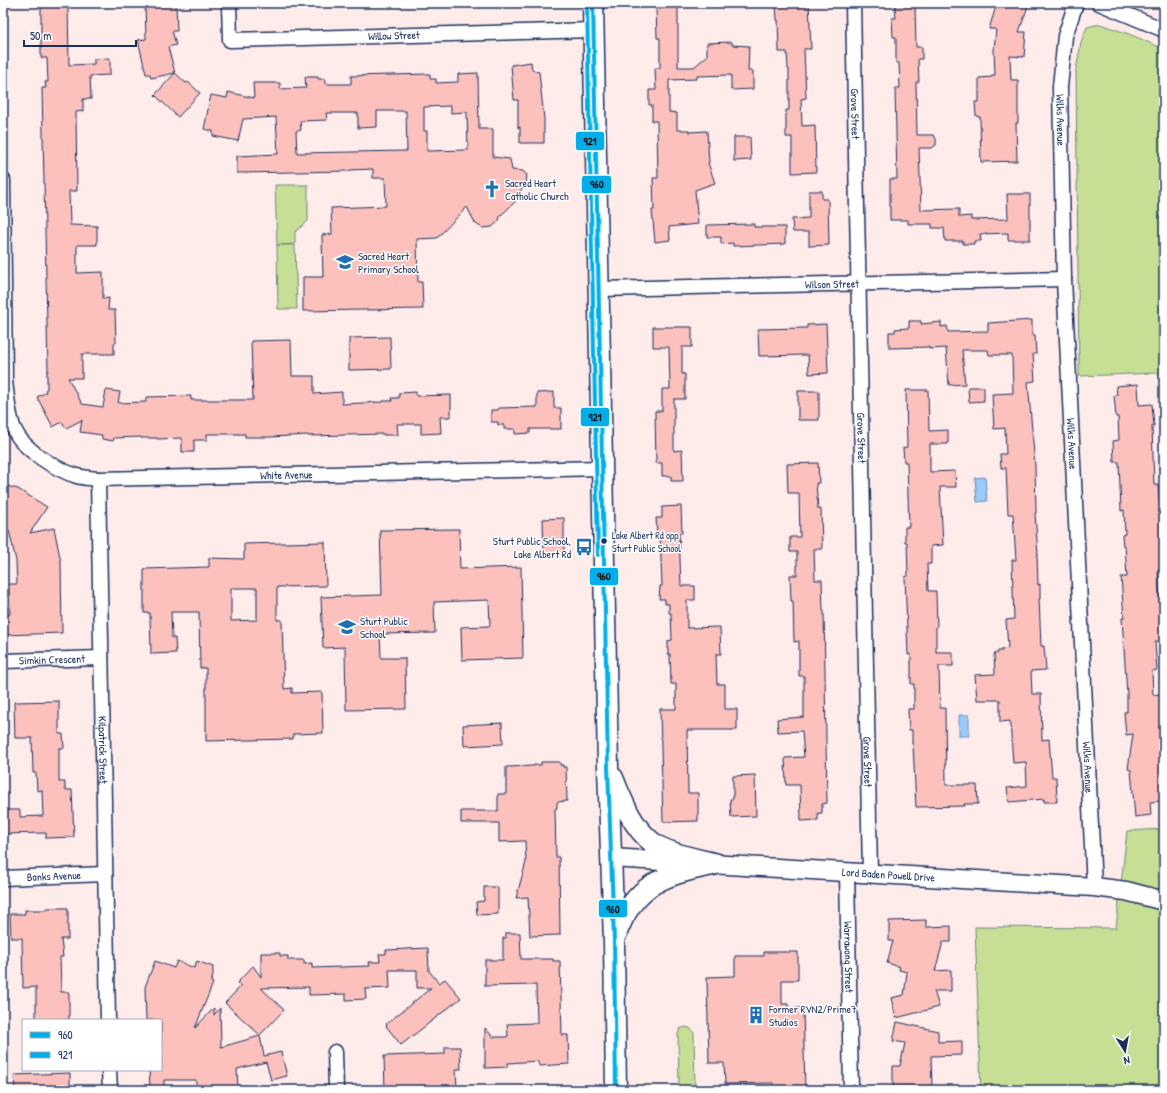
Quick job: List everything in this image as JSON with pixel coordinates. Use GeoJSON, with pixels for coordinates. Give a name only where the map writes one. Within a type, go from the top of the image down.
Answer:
{"type":"FeatureCollection","features":[{"type":"Feature","properties":{"kind":"main road"},"geometry":{"type":"LineString","coordinates":[[593,3],[616,1090]]}},
{"type":"Feature","properties":{"kind":"main road"},"geometry":{"type":"LineString","coordinates":[[608,767],[620,796],[631,817],[640,831],[653,844],[671,852],[717,864]]}},
{"type":"Feature","properties":{"kind":"main road"},"geometry":{"type":"LineString","coordinates":[[614,940],[622,918],[632,902],[649,886],[665,877],[686,870],[717,864]]}},
{"type":"Feature","properties":{"kind":"street","name":"Willow Street"},"geometry":{"type":"LineString","coordinates":[[229,3],[230,40],[594,30]]}},
{"type":"Feature","properties":{"kind":"street","name":"Grove Street"},"geometry":{"type":"LineString","coordinates":[[853,3],[870,873]]}},
{"type":"Feature","properties":{"kind":"street","name":"Wilks Avenue"},"geometry":{"type":"LineString","coordinates":[[1076,3],[1065,36],[1060,87],[1064,278],[1094,887]]}},
{"type":"Feature","properties":{"kind":"street"},"geometry":{"type":"LineString","coordinates":[[1099,3],[1164,30]]}},
{"type":"Feature","properties":{"kind":"street","name":"White Avenue"},"geometry":{"type":"LineString","coordinates":[[3,180],[6,381],[5,409],[15,431],[27,447],[62,471],[79,477],[98,479],[603,468]]}},
{"type":"Feature","properties":{"kind":"street","name":"Wilson Street"},"geometry":{"type":"LineString","coordinates":[[600,289],[1064,278]]}},
{"type":"Feature","properties":{"kind":"street","name":"Kilpatrick Street"},"geometry":{"type":"LineString","coordinates":[[98,479],[108,1019]]}},
{"type":"Feature","properties":{"kind":"street","name":"Simkin Crescent"},"geometry":{"type":"LineString","coordinates":[[3,661],[101,658]]}},
{"type":"Feature","properties":{"kind":"street","name":"Lord Baden Powell Drive"},"geometry":{"type":"LineString","coordinates":[[611,858],[1094,887],[1126,891],[1164,901]]}},
{"type":"Feature","properties":{"kind":"street","name":"Warrawong Street"},"geometry":{"type":"LineString","coordinates":[[847,872],[851,1090]]}},
{"type":"Feature","properties":{"kind":"street","name":"Banks Avenue"},"geometry":{"type":"LineString","coordinates":[[3,878],[105,874]]}},
{"type":"Feature","properties":{"kind":"street"},"geometry":{"type":"LineString","coordinates":[[335,1052],[336,1090]]}},
{"type":"Feature","properties":{"kind":"street"},"geometry":{"type":"LineString","coordinates":[[109,1071],[110,1090]]}},
{"type":"Feature","properties":{"kind":"green space"},"geometry":{"type":"Polygon","coordinates":[[[1100,24],[1129,34],[1164,49],[1164,372],[1159,373],[1079,376],[1076,70],[1081,42],[1087,27],[1100,24]]]}},
{"type":"Feature","properties":{"kind":"green space"},"geometry":{"type":"Polygon","coordinates":[[[275,185],[308,185],[308,221],[295,232],[295,244],[277,245],[275,185]]]}},
{"type":"Feature","properties":{"kind":"green space"},"geometry":{"type":"Polygon","coordinates":[[[277,245],[295,245],[297,309],[278,309],[277,245]]]}},
{"type":"Feature","properties":{"kind":"green space"},"geometry":{"type":"Polygon","coordinates":[[[1164,829],[1164,1090],[981,1090],[975,927],[1116,928],[1127,831],[1164,829]]]}},
{"type":"Feature","properties":{"kind":"green space"},"geometry":{"type":"Polygon","coordinates":[[[685,1027],[690,1028],[694,1033],[695,1090],[679,1090],[678,1034],[680,1029],[685,1027]]]}},
{"type":"Feature","properties":{"kind":"water"},"geometry":{"type":"Polygon","coordinates":[[[985,477],[987,501],[977,502],[975,478],[985,477]]]}},
{"type":"Feature","properties":{"kind":"water"},"geometry":{"type":"Polygon","coordinates":[[[959,715],[969,715],[969,736],[959,736],[959,715]]]}},
{"type":"Feature","properties":{"kind":"building"},"geometry":{"type":"Polygon","coordinates":[[[41,3],[68,3],[69,65],[94,64],[94,59],[110,58],[110,75],[90,76],[91,99],[83,99],[83,111],[76,112],[77,191],[69,191],[70,225],[97,226],[97,245],[77,245],[77,273],[103,272],[103,299],[109,298],[108,310],[115,310],[116,343],[114,343],[114,354],[82,354],[82,378],[68,378],[82,404],[103,407],[106,390],[120,392],[118,403],[146,402],[146,397],[191,396],[191,400],[253,400],[251,341],[291,340],[292,376],[314,376],[314,394],[342,392],[342,404],[392,401],[391,398],[399,398],[399,393],[416,392],[416,396],[451,395],[451,417],[440,417],[441,433],[421,434],[421,424],[397,424],[398,435],[245,437],[245,434],[207,434],[207,440],[194,440],[194,452],[182,452],[182,438],[114,438],[113,441],[102,439],[102,435],[80,432],[82,420],[66,428],[62,422],[53,427],[37,397],[46,392],[48,371],[42,88],[46,88],[45,82],[48,82],[47,58],[41,58],[41,3]]]}},
{"type":"Feature","properties":{"kind":"building"},"geometry":{"type":"Polygon","coordinates":[[[145,3],[176,3],[177,31],[172,31],[176,45],[168,47],[175,73],[151,78],[150,74],[146,74],[138,40],[146,39],[145,3]]]}},
{"type":"Feature","properties":{"kind":"building"},"geometry":{"type":"Polygon","coordinates":[[[776,3],[809,3],[811,49],[804,49],[806,98],[801,99],[802,126],[815,125],[816,172],[792,173],[792,137],[786,137],[786,110],[789,110],[789,69],[787,52],[779,52],[776,3]]]}},
{"type":"Feature","properties":{"kind":"building"},"geometry":{"type":"Polygon","coordinates":[[[997,3],[1029,3],[1019,32],[1026,32],[1024,57],[1010,56],[1011,80],[1018,80],[1018,123],[1016,123],[1017,161],[981,162],[980,117],[976,116],[975,102],[979,102],[979,78],[992,77],[992,75],[995,75],[994,50],[996,29],[989,29],[997,3]]]}},
{"type":"Feature","properties":{"kind":"building"},"geometry":{"type":"Polygon","coordinates":[[[895,5],[915,5],[916,47],[922,47],[922,59],[918,59],[919,82],[916,82],[917,135],[933,135],[936,138],[936,145],[932,148],[919,148],[921,210],[959,209],[959,217],[971,216],[971,220],[1008,219],[1007,194],[1030,194],[1030,240],[1008,240],[1008,233],[980,234],[981,241],[974,241],[974,244],[963,244],[963,241],[945,241],[944,228],[932,228],[932,224],[908,224],[908,220],[890,220],[890,179],[897,179],[895,88],[900,88],[899,63],[896,63],[896,37],[893,37],[892,18],[896,18],[895,5]]]}},
{"type":"Feature","properties":{"kind":"building"},"geometry":{"type":"Polygon","coordinates":[[[656,7],[678,7],[678,67],[694,67],[707,56],[707,43],[732,42],[732,45],[749,46],[748,71],[753,71],[753,89],[731,90],[731,75],[697,76],[697,79],[669,80],[669,112],[677,113],[677,130],[689,130],[689,132],[707,131],[708,163],[715,183],[695,190],[698,224],[669,227],[670,240],[655,242],[652,210],[654,210],[653,178],[658,178],[657,121],[652,121],[652,105],[649,105],[649,90],[656,90],[655,68],[660,68],[660,38],[657,38],[656,7]]]}},
{"type":"Feature","properties":{"kind":"building"},"geometry":{"type":"Polygon","coordinates":[[[531,62],[532,70],[539,72],[544,119],[544,143],[520,143],[520,127],[518,128],[518,100],[514,100],[511,65],[531,62]]]}},
{"type":"Feature","properties":{"kind":"building"},"geometry":{"type":"Polygon","coordinates":[[[175,73],[200,93],[178,117],[155,95],[175,73]]]}},
{"type":"Feature","properties":{"kind":"building"},"geometry":{"type":"Polygon","coordinates":[[[478,73],[479,129],[493,129],[493,157],[510,159],[512,170],[523,171],[527,175],[526,183],[515,202],[500,216],[499,221],[492,227],[483,228],[475,223],[467,207],[437,238],[417,239],[418,282],[422,282],[423,309],[303,311],[303,277],[323,277],[322,235],[332,234],[331,208],[386,206],[385,178],[373,178],[373,169],[350,171],[237,173],[237,156],[278,154],[276,117],[243,119],[238,141],[213,136],[213,131],[204,129],[211,95],[227,98],[228,92],[254,98],[253,83],[280,83],[280,89],[306,88],[305,77],[318,77],[318,79],[325,79],[325,84],[351,84],[351,76],[430,74],[430,79],[436,79],[436,83],[458,82],[458,74],[478,73]],[[451,106],[424,107],[424,131],[427,131],[427,151],[468,150],[467,112],[451,113],[451,106]],[[377,111],[377,127],[358,128],[358,113],[326,113],[327,120],[300,121],[301,130],[296,131],[297,153],[407,151],[406,111],[377,111]]]}},
{"type":"Feature","properties":{"kind":"building"},"geometry":{"type":"Polygon","coordinates":[[[734,137],[750,137],[751,160],[734,161],[734,137]]]}},
{"type":"Feature","properties":{"kind":"building"},"geometry":{"type":"Polygon","coordinates":[[[809,191],[822,191],[822,199],[828,199],[829,245],[809,246],[809,232],[793,232],[792,219],[809,218],[809,191]]]}},
{"type":"Feature","properties":{"kind":"building"},"geometry":{"type":"Polygon","coordinates":[[[754,224],[754,227],[785,227],[785,244],[733,246],[733,243],[721,244],[721,237],[707,237],[707,225],[754,224]]]}},
{"type":"Feature","properties":{"kind":"building"},"geometry":{"type":"Polygon","coordinates":[[[1032,320],[1032,336],[1035,336],[1036,354],[1033,354],[1035,381],[1028,382],[1035,466],[1035,513],[1038,555],[1038,585],[1040,584],[1039,599],[1041,646],[1044,646],[1046,670],[1031,671],[1032,694],[1041,694],[1042,740],[1049,739],[1052,777],[1056,777],[1057,802],[1044,802],[1044,799],[1009,802],[1007,788],[1027,786],[1026,762],[1013,763],[1010,721],[1000,722],[1000,700],[977,700],[975,675],[995,674],[994,654],[998,653],[998,651],[1002,651],[1002,649],[1008,648],[1006,620],[1014,619],[1012,560],[1016,560],[1013,514],[1008,514],[1006,468],[1001,468],[1000,454],[1006,454],[1005,428],[994,429],[992,394],[1013,393],[1012,355],[989,355],[988,350],[962,350],[965,384],[949,385],[946,348],[889,348],[889,332],[895,332],[895,329],[909,328],[909,321],[921,321],[921,324],[941,322],[941,327],[947,326],[948,332],[988,331],[988,323],[1032,320]]]}},
{"type":"Feature","properties":{"kind":"building"},"geometry":{"type":"Polygon","coordinates":[[[826,324],[828,373],[809,374],[808,355],[759,356],[758,329],[807,328],[807,325],[826,324]]]}},
{"type":"Feature","properties":{"kind":"building"},"geometry":{"type":"Polygon","coordinates":[[[653,327],[692,327],[692,347],[682,347],[682,374],[685,374],[685,399],[674,399],[674,451],[682,450],[683,481],[671,481],[671,476],[662,476],[662,463],[656,463],[655,411],[662,411],[662,389],[670,389],[669,347],[653,347],[653,327]]]}},
{"type":"Feature","properties":{"kind":"building"},"geometry":{"type":"Polygon","coordinates":[[[390,337],[391,369],[349,370],[349,338],[390,337]]]}},
{"type":"Feature","properties":{"kind":"building"},"geometry":{"type":"Polygon","coordinates":[[[1138,384],[1139,405],[1152,404],[1154,426],[1152,426],[1154,485],[1158,485],[1160,507],[1164,506],[1164,569],[1158,570],[1163,642],[1155,642],[1157,670],[1152,671],[1153,695],[1160,694],[1164,743],[1164,801],[1150,802],[1151,815],[1135,817],[1131,770],[1128,769],[1133,734],[1126,735],[1124,712],[1127,712],[1127,694],[1121,577],[1127,577],[1125,546],[1123,546],[1122,535],[1125,534],[1124,510],[1121,511],[1119,462],[1114,462],[1113,441],[1119,440],[1118,417],[1116,417],[1114,395],[1117,395],[1116,386],[1138,384]]]}},
{"type":"Feature","properties":{"kind":"building"},"geometry":{"type":"Polygon","coordinates":[[[968,387],[984,387],[984,401],[969,402],[968,387]]]}},
{"type":"Feature","properties":{"kind":"building"},"geometry":{"type":"Polygon","coordinates":[[[906,390],[928,390],[929,431],[948,430],[948,444],[930,444],[930,472],[955,471],[956,487],[940,487],[943,545],[931,546],[931,564],[927,564],[928,591],[936,591],[936,652],[953,652],[953,666],[939,666],[940,708],[945,708],[946,785],[977,785],[978,804],[964,804],[965,806],[916,807],[912,730],[909,730],[908,709],[914,709],[914,684],[911,684],[911,654],[908,655],[905,577],[908,576],[905,527],[909,527],[907,462],[904,462],[903,448],[907,447],[906,390]]]}},
{"type":"Feature","properties":{"kind":"building"},"geometry":{"type":"Polygon","coordinates":[[[798,391],[819,391],[819,420],[798,420],[798,391]]]}},
{"type":"Feature","properties":{"kind":"building"},"geometry":{"type":"Polygon","coordinates":[[[554,392],[554,408],[561,408],[561,429],[530,429],[530,433],[515,434],[515,429],[504,429],[504,425],[498,425],[498,422],[491,422],[491,410],[498,410],[498,408],[537,407],[537,393],[554,392]]]}},
{"type":"Feature","properties":{"kind":"building"},"geometry":{"type":"Polygon","coordinates":[[[818,463],[819,483],[816,483],[818,509],[821,509],[822,549],[814,549],[815,580],[822,580],[824,611],[827,803],[822,804],[822,813],[818,813],[818,820],[801,821],[800,785],[786,785],[785,758],[804,757],[802,731],[778,732],[777,719],[804,717],[804,676],[799,676],[799,641],[794,642],[793,601],[791,601],[790,575],[797,575],[797,552],[790,552],[790,537],[800,537],[799,493],[788,493],[787,464],[818,463]]]}},
{"type":"Feature","properties":{"kind":"building"},"geometry":{"type":"Polygon","coordinates":[[[3,485],[18,489],[47,507],[30,533],[54,528],[61,562],[62,633],[3,635],[3,615],[10,614],[9,584],[17,584],[16,561],[9,530],[3,526],[3,485]]]}},
{"type":"Feature","properties":{"kind":"building"},"geometry":{"type":"Polygon","coordinates":[[[681,506],[682,533],[679,533],[681,586],[695,586],[695,600],[687,600],[687,628],[720,627],[721,654],[716,654],[717,684],[725,684],[725,709],[737,709],[737,730],[687,730],[688,793],[698,793],[698,821],[663,822],[660,709],[676,709],[676,684],[671,684],[670,654],[668,654],[668,641],[672,640],[671,613],[669,613],[669,604],[665,604],[665,599],[659,599],[660,586],[662,586],[660,534],[657,534],[656,518],[662,518],[662,507],[681,506]]]}},
{"type":"Feature","properties":{"kind":"building"},"geometry":{"type":"Polygon","coordinates":[[[564,518],[564,554],[544,554],[543,519],[564,518]]]}},
{"type":"Feature","properties":{"kind":"building"},"geometry":{"type":"Polygon","coordinates":[[[459,529],[460,569],[521,567],[523,658],[462,660],[461,627],[490,626],[489,600],[434,602],[435,633],[380,634],[381,658],[405,658],[406,709],[346,710],[345,647],[323,648],[321,597],[382,595],[380,530],[459,529]]]}},
{"type":"Feature","properties":{"kind":"building"},"geometry":{"type":"Polygon","coordinates":[[[325,542],[326,586],[277,587],[277,620],[282,620],[284,689],[292,688],[292,693],[322,692],[323,733],[293,734],[293,739],[206,741],[206,668],[200,668],[199,612],[171,612],[172,638],[175,638],[176,653],[151,654],[150,613],[144,613],[144,569],[209,567],[209,558],[244,559],[244,544],[325,542]],[[231,588],[231,621],[257,620],[257,588],[231,588]]]}},
{"type":"Feature","properties":{"kind":"building"},"geometry":{"type":"Polygon","coordinates":[[[59,701],[59,734],[63,734],[64,748],[59,748],[59,782],[65,782],[65,790],[72,790],[74,837],[46,838],[46,833],[3,834],[3,810],[20,810],[20,817],[43,816],[42,790],[37,791],[36,773],[33,773],[32,738],[15,738],[14,702],[59,701]]]}},
{"type":"Feature","properties":{"kind":"building"},"geometry":{"type":"Polygon","coordinates":[[[502,723],[503,744],[464,746],[463,725],[502,723]]]}},
{"type":"Feature","properties":{"kind":"building"},"geometry":{"type":"Polygon","coordinates":[[[541,762],[560,762],[560,765],[566,767],[567,801],[557,802],[557,808],[555,809],[556,857],[559,857],[560,935],[530,936],[528,897],[516,898],[526,862],[525,841],[499,842],[499,823],[461,823],[461,811],[498,811],[498,794],[506,794],[506,767],[541,765],[541,762]]]}},
{"type":"Feature","properties":{"kind":"building"},"geometry":{"type":"Polygon","coordinates":[[[755,775],[756,816],[731,817],[730,799],[733,799],[733,776],[755,775]]]}},
{"type":"Feature","properties":{"kind":"building"},"geometry":{"type":"Polygon","coordinates":[[[484,887],[498,887],[498,914],[477,915],[476,902],[484,901],[484,887]]]}},
{"type":"Feature","properties":{"kind":"building"},"geometry":{"type":"Polygon","coordinates":[[[46,908],[68,908],[68,939],[61,939],[63,957],[60,957],[61,992],[69,992],[69,1019],[36,1019],[36,987],[23,988],[22,938],[11,938],[10,914],[25,914],[25,910],[46,910],[46,908]]]}},
{"type":"Feature","properties":{"kind":"building"},"geometry":{"type":"Polygon","coordinates":[[[926,920],[926,927],[951,926],[951,942],[943,942],[935,971],[951,970],[951,991],[934,991],[939,1007],[896,1018],[891,998],[904,995],[907,972],[899,970],[900,967],[887,963],[893,941],[889,941],[889,921],[926,920]]]}},
{"type":"Feature","properties":{"kind":"building"},"geometry":{"type":"Polygon","coordinates":[[[506,933],[520,933],[521,959],[553,959],[553,961],[560,961],[562,1035],[568,1035],[569,1064],[539,1066],[538,1061],[508,1063],[508,1067],[485,1068],[485,1028],[493,1037],[506,1037],[508,1036],[507,1024],[537,1023],[536,985],[485,986],[485,960],[503,960],[503,938],[506,938],[506,933]]]}},
{"type":"Feature","properties":{"kind":"building"},"geometry":{"type":"Polygon","coordinates":[[[428,948],[429,971],[439,983],[445,979],[461,998],[401,1045],[386,1024],[431,988],[417,988],[417,970],[389,970],[390,988],[365,989],[366,999],[346,1000],[346,994],[309,995],[309,987],[261,988],[284,1010],[260,1035],[225,1003],[241,986],[237,983],[253,966],[261,977],[261,953],[280,953],[280,956],[288,956],[288,960],[304,960],[304,964],[312,963],[312,968],[370,966],[369,962],[380,962],[379,954],[386,954],[386,950],[428,948]]]}},
{"type":"Feature","properties":{"kind":"building","name":"Former RVN2/Prime7 Studios"},"geometry":{"type":"Polygon","coordinates":[[[764,952],[798,952],[798,980],[782,980],[782,1004],[788,1004],[788,1008],[803,1008],[805,1090],[774,1090],[773,1083],[725,1084],[724,1063],[709,1063],[707,977],[735,976],[735,956],[764,956],[764,952]]]}},
{"type":"Feature","properties":{"kind":"building"},"geometry":{"type":"Polygon","coordinates":[[[155,961],[174,968],[177,961],[194,968],[197,961],[213,967],[211,982],[213,983],[195,1028],[214,1008],[214,1015],[220,1008],[221,1047],[260,1036],[264,1056],[281,1052],[287,1076],[271,1080],[266,1062],[237,1069],[238,1090],[196,1090],[196,1080],[164,1080],[164,1086],[150,1087],[149,1071],[162,1071],[162,1019],[146,1019],[145,987],[155,961]]]}},
{"type":"Feature","properties":{"kind":"building"},"geometry":{"type":"Polygon","coordinates":[[[897,1022],[938,1031],[938,1042],[962,1041],[962,1055],[931,1056],[932,1086],[893,1087],[893,1066],[900,1066],[905,1043],[893,1041],[897,1022]]]}},
{"type":"Feature","properties":{"kind":"building"},"geometry":{"type":"Polygon","coordinates":[[[445,1047],[460,1047],[461,1069],[456,1069],[457,1090],[385,1090],[384,1056],[445,1054],[445,1047]]]}},
{"type":"Feature","properties":{"kind":"building"},"geometry":{"type":"Polygon","coordinates":[[[70,1073],[70,1087],[65,1087],[65,1090],[15,1090],[14,1075],[70,1073]]]}},
{"type":"Feature","properties":{"kind":"transit line","name":"921"},"geometry":{"type":"LineString","coordinates":[[587,3],[598,555]]}},
{"type":"Feature","properties":{"kind":"transit line","name":"960"},"geometry":{"type":"LineString","coordinates":[[593,3],[616,1090]]}},
{"type":"Feature","properties":{"kind":"place","name":"Sacred Heart Catholic Church"},"geometry":{"type":"Point","coordinates":[492,189]}},
{"type":"Feature","properties":{"kind":"place","name":"Sacred Heart Primary School"},"geometry":{"type":"Point","coordinates":[345,262]}},
{"type":"Feature","properties":{"kind":"place","name":"Lake Albert Rd opp Sturt Public School"},"geometry":{"type":"Point","coordinates":[604,541]}},
{"type":"Feature","properties":{"kind":"place","name":"Sturt Public School, Lake Albert Rd"},"geometry":{"type":"Point","coordinates":[584,547]}},
{"type":"Feature","properties":{"kind":"place","name":"Sturt Public School"},"geometry":{"type":"Point","coordinates":[347,627]}},
{"type":"Feature","properties":{"kind":"place","name":"Former RVN2/Prime7 Studios"},"geometry":{"type":"Point","coordinates":[756,1015]}}]}
